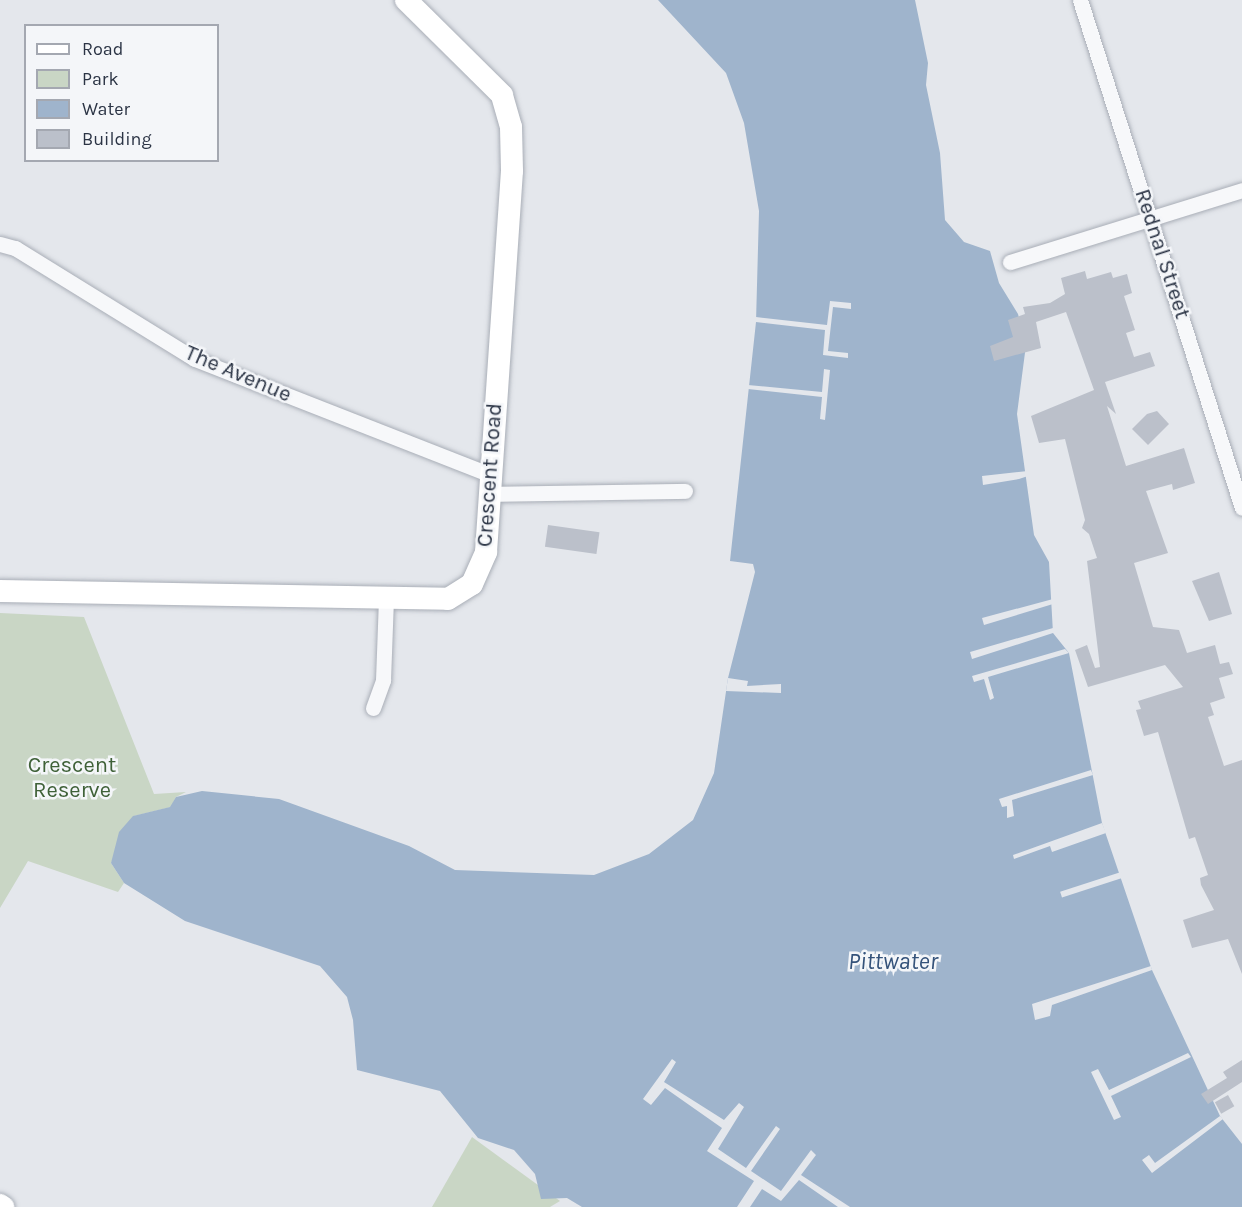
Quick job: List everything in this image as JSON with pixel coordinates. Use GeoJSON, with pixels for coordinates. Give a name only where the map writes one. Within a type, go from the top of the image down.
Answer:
{"type":"FeatureCollection","features":[{"type":"Feature","properties":{"kind":"street","name":"Crescent Road"},"geometry":{"type":"LineString","coordinates":[[0,591],[386,599],[448,598],[472,584],[486,552],[512,171],[511,127],[502,95],[406,0]]}},
{"type":"Feature","properties":{"kind":"street","name":"Rednal Street"},"geometry":{"type":"LineString","coordinates":[[1080,0],[1242,507]]}},
{"type":"Feature","properties":{"kind":"street"},"geometry":{"type":"LineString","coordinates":[[1010,262],[1242,190]]}},
{"type":"Feature","properties":{"kind":"street","name":"The Avenue"},"geometry":{"type":"LineString","coordinates":[[0,244],[15,248],[195,359],[490,484],[685,491]]}},
{"type":"Feature","properties":{"kind":"street"},"geometry":{"type":"LineString","coordinates":[[373,708],[383,680],[386,599]]}},
{"type":"Feature","properties":{"kind":"green space","name":"Crescent Reserve"},"geometry":{"type":"Polygon","coordinates":[[[0,613],[84,617],[154,794],[186,792],[176,797],[171,807],[134,816],[111,863],[124,883],[118,892],[28,861],[0,908],[0,613]]]}},
{"type":"Feature","properties":{"kind":"green space"},"geometry":{"type":"Polygon","coordinates":[[[472,1137],[560,1201],[550,1207],[432,1207],[472,1137]]]}},
{"type":"Feature","properties":{"kind":"water","name":"Pittwater"},"geometry":{"type":"Polygon","coordinates":[[[658,0],[915,0],[928,63],[926,85],[940,153],[945,220],[964,242],[990,251],[999,283],[1018,314],[1026,345],[1017,414],[1034,535],[1049,562],[1053,633],[1069,653],[1102,823],[1152,970],[1220,1116],[1242,1144],[1242,1207],[582,1207],[567,1198],[541,1199],[535,1174],[514,1150],[478,1138],[440,1091],[357,1070],[353,1020],[347,997],[320,966],[185,921],[124,883],[111,863],[119,832],[133,816],[170,807],[176,797],[202,791],[279,799],[409,846],[455,870],[594,875],[649,854],[693,820],[714,773],[728,678],[755,572],[753,564],[730,561],[756,322],[759,211],[744,123],[726,73],[658,0]]]}},
{"type":"Feature","properties":{"kind":"pier"},"geometry":{"type":"Polygon","coordinates":[[[830,301],[851,303],[851,309],[833,307],[828,351],[848,353],[848,358],[823,355],[825,330],[756,322],[756,317],[827,325],[830,301]]]}},
{"type":"Feature","properties":{"kind":"pier"},"geometry":{"type":"Polygon","coordinates":[[[824,369],[830,370],[825,420],[820,419],[822,397],[748,389],[748,385],[822,392],[824,369]]]}},
{"type":"Feature","properties":{"kind":"pier"},"geometry":{"type":"Polygon","coordinates":[[[1028,471],[1028,476],[1019,479],[983,485],[982,476],[1028,471]]]}},
{"type":"Feature","properties":{"kind":"pier"},"geometry":{"type":"Polygon","coordinates":[[[1053,599],[1053,604],[984,625],[982,618],[1053,599]]]}},
{"type":"Feature","properties":{"kind":"pier"},"geometry":{"type":"Polygon","coordinates":[[[1053,628],[1053,633],[972,659],[970,652],[1053,628]]]}},
{"type":"Feature","properties":{"kind":"pier"},"geometry":{"type":"Polygon","coordinates":[[[1065,649],[1069,653],[988,677],[994,698],[990,700],[984,679],[974,682],[972,676],[1065,649]]]}},
{"type":"Feature","properties":{"kind":"pier"},"geometry":{"type":"Polygon","coordinates":[[[728,678],[748,681],[747,686],[781,684],[781,693],[726,691],[728,678]]]}},
{"type":"Feature","properties":{"kind":"pier"},"geometry":{"type":"Polygon","coordinates":[[[1091,770],[1093,775],[1012,800],[1014,816],[1007,818],[1007,806],[1002,807],[999,799],[1091,770]]]}},
{"type":"Feature","properties":{"kind":"pier"},"geometry":{"type":"Polygon","coordinates":[[[1102,823],[1106,833],[1052,852],[1050,846],[1014,859],[1013,855],[1102,823]]]}},
{"type":"Feature","properties":{"kind":"pier"},"geometry":{"type":"Polygon","coordinates":[[[1121,872],[1123,878],[1062,897],[1060,892],[1121,872]]]}},
{"type":"Feature","properties":{"kind":"pier"},"geometry":{"type":"Polygon","coordinates":[[[1151,966],[1152,970],[1052,1005],[1050,1016],[1035,1020],[1032,1004],[1151,966]]]}},
{"type":"Feature","properties":{"kind":"pier"},"geometry":{"type":"Polygon","coordinates":[[[1188,1053],[1191,1057],[1111,1096],[1121,1117],[1114,1120],[1091,1072],[1098,1069],[1109,1090],[1188,1053]]]}},
{"type":"Feature","properties":{"kind":"pier"},"geometry":{"type":"Polygon","coordinates":[[[672,1059],[676,1062],[664,1082],[724,1120],[739,1103],[744,1107],[718,1149],[746,1168],[776,1126],[780,1129],[751,1171],[781,1191],[811,1150],[816,1155],[801,1175],[850,1207],[838,1207],[799,1180],[781,1201],[762,1189],[750,1207],[737,1207],[754,1181],[707,1151],[722,1128],[665,1088],[651,1105],[643,1099],[672,1059]]]}},
{"type":"Feature","properties":{"kind":"pier"},"geometry":{"type":"Polygon","coordinates":[[[1220,1116],[1223,1119],[1152,1173],[1142,1160],[1149,1155],[1155,1163],[1220,1116]]]}},
{"type":"Feature","properties":{"kind":"building"},"geometry":{"type":"Polygon","coordinates":[[[1085,271],[1087,279],[1111,272],[1113,278],[1127,274],[1132,293],[1124,296],[1135,330],[1126,333],[1134,357],[1150,352],[1155,366],[1105,382],[1116,414],[1107,406],[1126,466],[1184,448],[1195,483],[1173,490],[1172,484],[1146,491],[1168,553],[1134,563],[1153,627],[1179,630],[1187,653],[1215,645],[1220,664],[1229,662],[1233,674],[1219,678],[1225,698],[1210,703],[1214,715],[1208,717],[1224,766],[1242,760],[1242,974],[1228,939],[1192,948],[1183,920],[1214,910],[1201,885],[1200,878],[1208,875],[1195,837],[1189,839],[1158,732],[1144,736],[1136,710],[1141,709],[1138,701],[1183,687],[1165,665],[1088,687],[1075,650],[1087,645],[1095,668],[1100,667],[1087,561],[1097,558],[1089,534],[1082,528],[1085,520],[1065,439],[1039,443],[1031,416],[1094,390],[1066,312],[1036,322],[1041,348],[994,361],[990,346],[1013,337],[1008,320],[1025,314],[1023,307],[1050,303],[1065,294],[1061,278],[1085,271]]]}},
{"type":"Feature","properties":{"kind":"building"},"geometry":{"type":"Polygon","coordinates":[[[1157,411],[1169,424],[1148,445],[1132,429],[1147,414],[1157,411]]]}},
{"type":"Feature","properties":{"kind":"building"},"geometry":{"type":"Polygon","coordinates":[[[548,525],[599,532],[596,554],[545,547],[548,525]]]}},
{"type":"Feature","properties":{"kind":"building"},"geometry":{"type":"Polygon","coordinates":[[[1219,572],[1232,614],[1209,621],[1192,581],[1219,572]]]}},
{"type":"Feature","properties":{"kind":"building"},"geometry":{"type":"Polygon","coordinates":[[[1242,1060],[1242,1082],[1208,1104],[1201,1094],[1227,1078],[1223,1072],[1242,1060]]]}},
{"type":"Feature","properties":{"kind":"building"},"geometry":{"type":"Polygon","coordinates":[[[1228,1095],[1234,1106],[1221,1114],[1215,1102],[1228,1095]]]}}]}
